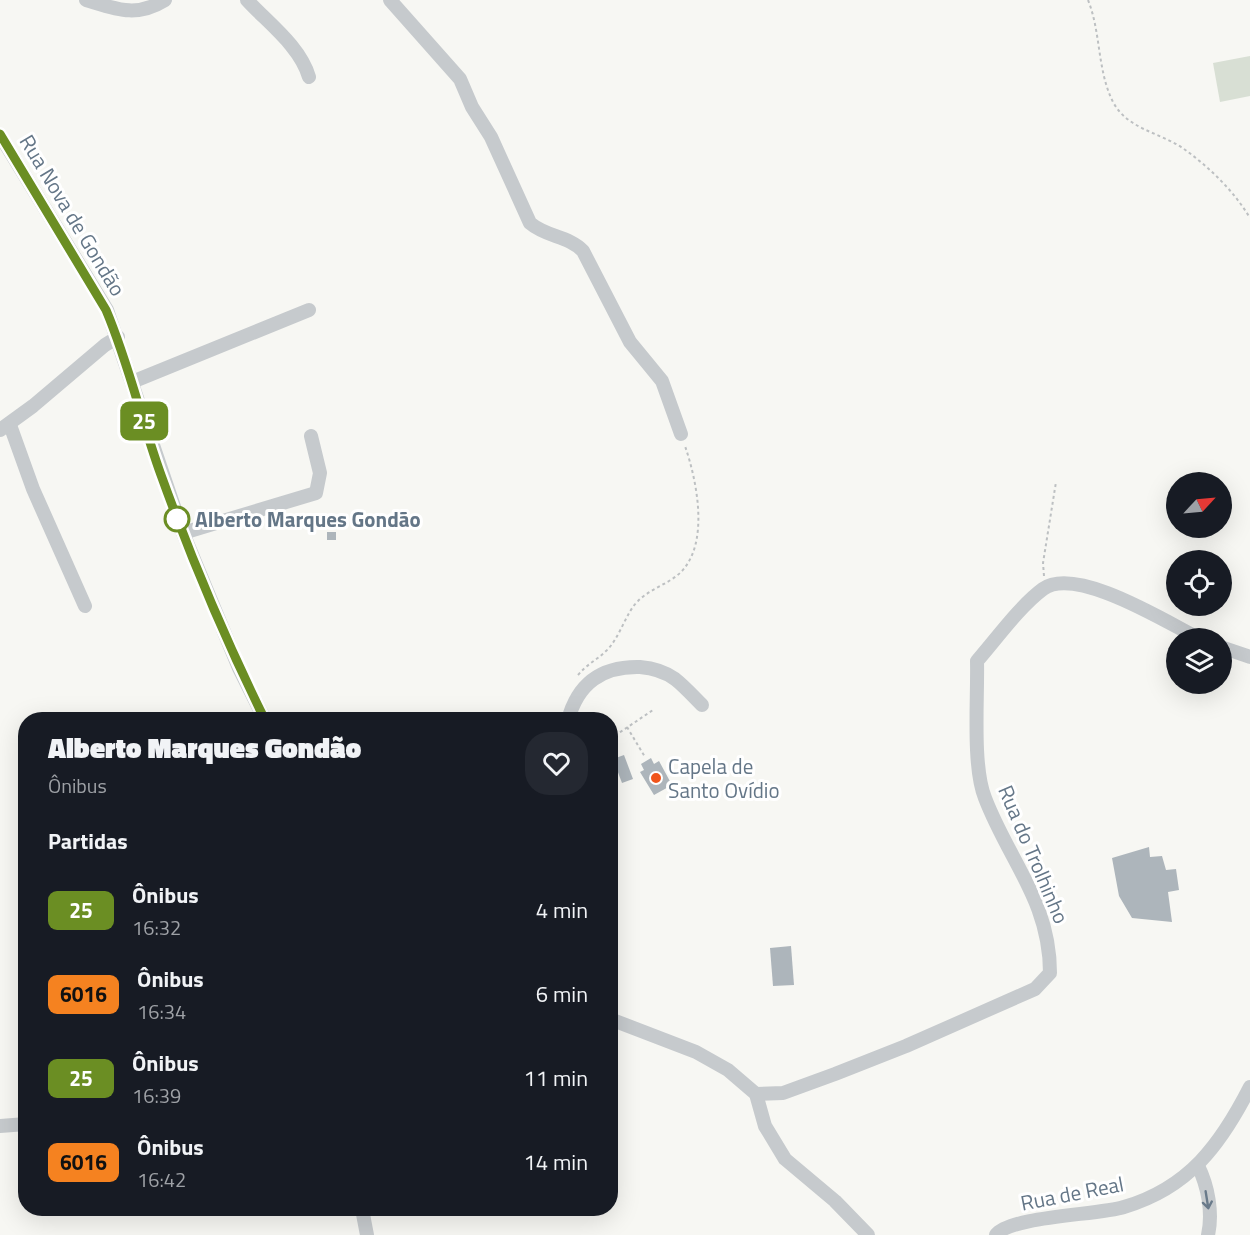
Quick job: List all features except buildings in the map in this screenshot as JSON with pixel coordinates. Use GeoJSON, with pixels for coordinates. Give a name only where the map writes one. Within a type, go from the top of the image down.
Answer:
{"type":"FeatureCollection","features":[{"type":"Feature","properties":{"kind":"street"},"geometry":{"type":"LineString","coordinates":[[86,0],[125,12],[138,10],[165,0]]}},
{"type":"Feature","properties":{"kind":"street"},"geometry":{"type":"LineString","coordinates":[[247,0],[296,52],[305,64],[309,77]]}},
{"type":"Feature","properties":{"kind":"street"},"geometry":{"type":"LineString","coordinates":[[390,0],[460,79],[472,107],[491,137],[530,223],[539,231],[574,242],[583,251],[630,342],[662,381],[681,434]]}},
{"type":"Feature","properties":{"kind":"street","name":"Rua Nova de Gondão"},"geometry":{"type":"LineString","coordinates":[[0,135],[106,310],[118,337],[160,473],[183,533],[239,668],[261,712]]}},
{"type":"Feature","properties":{"kind":"street"},"geometry":{"type":"LineString","coordinates":[[132,382],[309,310]]}},
{"type":"Feature","properties":{"kind":"street"},"geometry":{"type":"LineString","coordinates":[[85,606],[5,427],[74,369],[118,337]]}},
{"type":"Feature","properties":{"kind":"street"},"geometry":{"type":"LineString","coordinates":[[183,533],[316,493],[320,472],[311,436]]}},
{"type":"Feature","properties":{"kind":"street"},"geometry":{"type":"LineString","coordinates":[[1044,588],[1070,583],[1107,591],[1179,628]]}},
{"type":"Feature","properties":{"kind":"street","name":"Rua do Trolhinho"},"geometry":{"type":"LineString","coordinates":[[756,1094],[783,1093],[906,1046],[1035,989],[1050,973],[1050,945],[1038,904],[984,797],[979,770],[977,661],[1044,588]]}},
{"type":"Feature","properties":{"kind":"street"},"geometry":{"type":"LineString","coordinates":[[1232,651],[1250,657]]}},
{"type":"Feature","properties":{"kind":"street"},"geometry":{"type":"LineString","coordinates":[[572,712],[581,693],[592,679],[609,669],[653,668],[674,678],[702,705]]}},
{"type":"Feature","properties":{"kind":"street"},"geometry":{"type":"LineString","coordinates":[[618,1022],[696,1052],[728,1070],[756,1094],[765,1126],[785,1160],[835,1201],[868,1235]]}},
{"type":"Feature","properties":{"kind":"street","name":"Rua de Real"},"geometry":{"type":"LineString","coordinates":[[996,1235],[999,1231],[1024,1222],[1124,1207],[1172,1186],[1198,1166],[1228,1130],[1250,1087]]}},
{"type":"Feature","properties":{"kind":"street"},"geometry":{"type":"LineString","coordinates":[[0,1126],[18,1125]]}},
{"type":"Feature","properties":{"kind":"street"},"geometry":{"type":"LineString","coordinates":[[1198,1166],[1203,1176],[1211,1221],[1208,1235]]}},
{"type":"Feature","properties":{"kind":"street"},"geometry":{"type":"LineString","coordinates":[[363,1216],[367,1235]]}},
{"type":"Feature","properties":{"kind":"path"},"geometry":{"type":"LineString","coordinates":[[1088,0],[1101,65],[1113,102],[1128,121],[1182,148],[1224,184],[1250,218]]}},
{"type":"Feature","properties":{"kind":"path"},"geometry":{"type":"LineString","coordinates":[[576,680],[589,662],[606,652],[637,601],[678,575],[691,561],[699,541],[699,523],[690,461],[681,434]]}},
{"type":"Feature","properties":{"kind":"path"},"geometry":{"type":"LineString","coordinates":[[1044,588],[1043,563],[1056,482]]}},
{"type":"Feature","properties":{"kind":"path"},"geometry":{"type":"LineString","coordinates":[[618,734],[653,710]]}},
{"type":"Feature","properties":{"kind":"path"},"geometry":{"type":"LineString","coordinates":[[627,728],[645,757]]}},
{"type":"Feature","properties":{"kind":"shaded area"},"geometry":{"type":"Polygon","coordinates":[[[1250,56],[1250,96],[1220,102],[1213,63],[1250,56]]]}},
{"type":"Feature","properties":{"kind":"bus line","name":"25"},"geometry":{"type":"LineString","coordinates":[[0,134],[106,310],[118,337],[160,473],[183,533],[239,668],[261,712]]}},
{"type":"Feature","properties":{"kind":"place","name":"Alberto Marques Gondão"},"geometry":{"type":"Point","coordinates":[177,519]}},
{"type":"Feature","properties":{"kind":"place","name":"Capela de Santo Ovídio"},"geometry":{"type":"Point","coordinates":[656,778]}}]}
